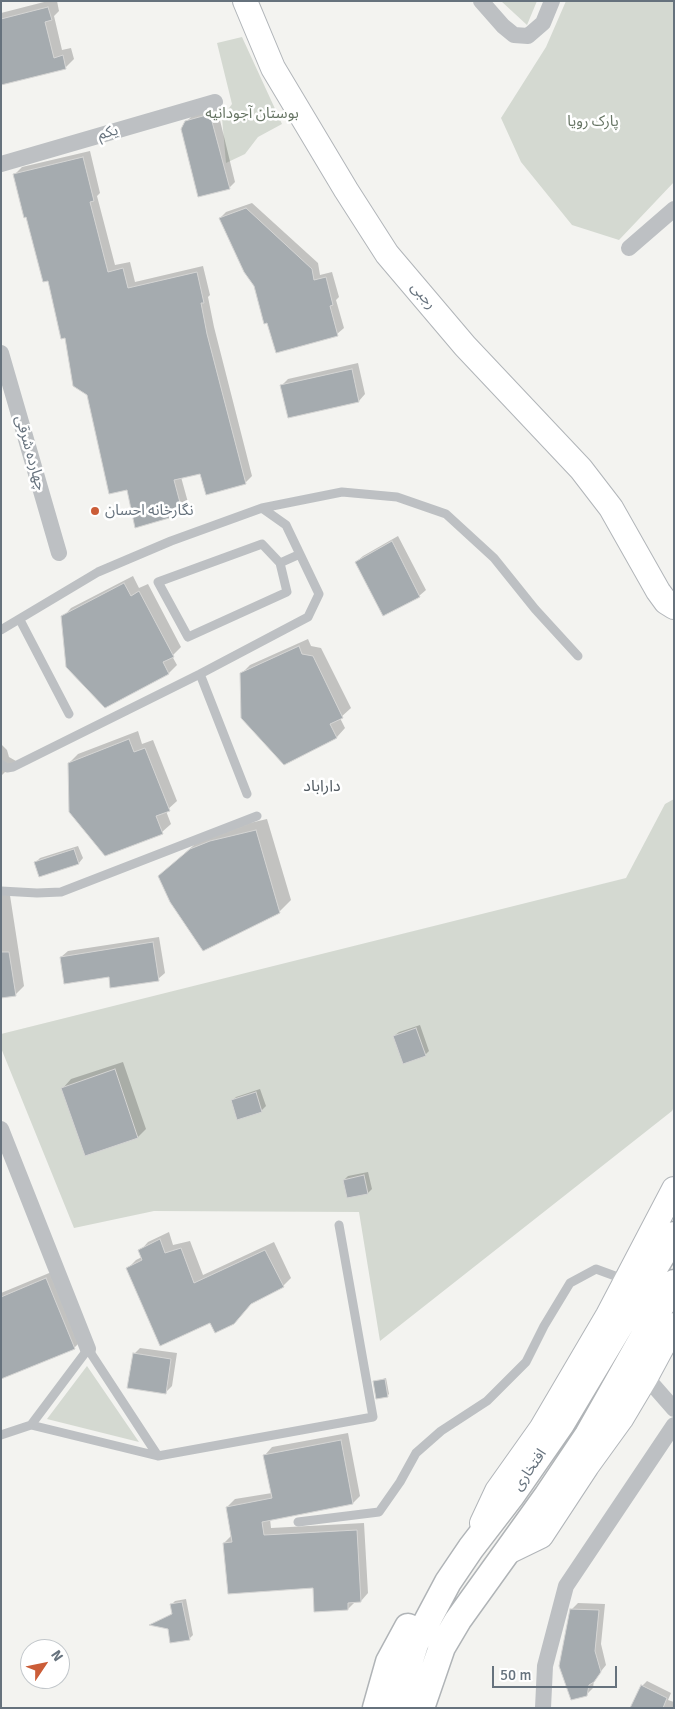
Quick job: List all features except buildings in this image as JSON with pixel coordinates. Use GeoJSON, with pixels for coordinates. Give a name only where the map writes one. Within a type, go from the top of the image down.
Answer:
{"type":"FeatureCollection","features":[{"type":"Feature","properties":{"kind":"main road","name":"رجبی"},"geometry":{"type":"LineString","coordinates":[[245,1],[273,68],[346,190],[387,254],[465,346],[581,469],[611,508],[658,591],[666,602],[674,607]]}},
{"type":"Feature","properties":{"kind":"main road","name":"رجبی"},"geometry":{"type":"LineString","coordinates":[[642,561],[674,583]]}},
{"type":"Feature","properties":{"kind":"main road"},"geometry":{"type":"LineString","coordinates":[[471,1548],[497,1491],[541,1429],[608,1315],[674,1189]]}},
{"type":"Feature","properties":{"kind":"main road","name":"افتخاری"},"geometry":{"type":"LineString","coordinates":[[395,1708],[415,1644],[448,1582],[562,1424],[674,1235]]}},
{"type":"Feature","properties":{"kind":"main road","name":"افتخاری"},"geometry":{"type":"LineString","coordinates":[[421,1708],[442,1647],[458,1620],[547,1496],[588,1434],[674,1283]]}},
{"type":"Feature","properties":{"kind":"main road"},"geometry":{"type":"LineString","coordinates":[[506,1553],[541,1536],[586,1466],[621,1419],[674,1325]]}},
{"type":"Feature","properties":{"kind":"main road"},"geometry":{"type":"LineString","coordinates":[[524,1478],[528,1488],[537,1497],[547,1496]]}},
{"type":"Feature","properties":{"kind":"main road"},"geometry":{"type":"LineString","coordinates":[[376,1708],[390,1662],[413,1618],[429,1599],[448,1582]]}},
{"type":"Feature","properties":{"kind":"street"},"geometry":{"type":"LineString","coordinates":[[481,1],[503,26],[514,35],[528,36],[543,23],[552,1]]}},
{"type":"Feature","properties":{"kind":"street","name":"یکم"},"geometry":{"type":"LineString","coordinates":[[1,164],[215,102]]}},
{"type":"Feature","properties":{"kind":"street"},"geometry":{"type":"LineString","coordinates":[[629,248],[674,209]]}},
{"type":"Feature","properties":{"kind":"street","name":"چهارده شرقی"},"geometry":{"type":"LineString","coordinates":[[1,352],[59,553]]}},
{"type":"Feature","properties":{"kind":"street"},"geometry":{"type":"LineString","coordinates":[[1,1129],[88,1348]]}},
{"type":"Feature","properties":{"kind":"street"},"geometry":{"type":"LineString","coordinates":[[646,1377],[674,1409]]}},
{"type":"Feature","properties":{"kind":"street"},"geometry":{"type":"LineString","coordinates":[[543,1708],[545,1666],[566,1586],[674,1425]]}},
{"type":"Feature","properties":{"kind":"lane"},"geometry":{"type":"LineString","coordinates":[[1,630],[98,572],[171,541],[262,508],[342,492],[397,497],[446,514],[494,558],[578,656]]}},
{"type":"Feature","properties":{"kind":"lane"},"geometry":{"type":"LineString","coordinates":[[1,764],[7,768],[13,767],[308,618],[319,594],[286,525],[262,508]]}},
{"type":"Feature","properties":{"kind":"lane"},"geometry":{"type":"LineString","coordinates":[[262,544],[280,563],[287,592],[188,637],[158,582],[262,544]]}},
{"type":"Feature","properties":{"kind":"lane"},"geometry":{"type":"LineString","coordinates":[[280,563],[300,554]]}},
{"type":"Feature","properties":{"kind":"lane"},"geometry":{"type":"LineString","coordinates":[[20,620],[70,714]]}},
{"type":"Feature","properties":{"kind":"lane"},"geometry":{"type":"LineString","coordinates":[[200,674],[247,794]]}},
{"type":"Feature","properties":{"kind":"lane"},"geometry":{"type":"LineString","coordinates":[[1,891],[37,894],[61,892],[257,816]]}},
{"type":"Feature","properties":{"kind":"lane"},"geometry":{"type":"LineString","coordinates":[[1,1434],[31,1425],[158,1456],[373,1417],[340,1225]]}},
{"type":"Feature","properties":{"kind":"lane"},"geometry":{"type":"LineString","coordinates":[[298,1522],[379,1512],[400,1482],[416,1452],[441,1431],[487,1401],[526,1362],[544,1326],[570,1283],[596,1270],[627,1280]]}},
{"type":"Feature","properties":{"kind":"lane"},"geometry":{"type":"LineString","coordinates":[[31,1425],[88,1348],[158,1456]]}},
{"type":"Feature","properties":{"kind":"green space"},"geometry":{"type":"Polygon","coordinates":[[[501,1],[537,1],[527,25],[501,1]]]}},
{"type":"Feature","properties":{"kind":"green space","name":"پارک رویا"},"geometry":{"type":"Polygon","coordinates":[[[566,1],[674,1],[674,182],[619,240],[572,225],[521,162],[501,118],[546,47],[566,1]]]}},
{"type":"Feature","properties":{"kind":"green space","name":"بوستان آجودانیه"},"geometry":{"type":"Polygon","coordinates":[[[242,37],[282,124],[258,137],[245,154],[226,163],[222,118],[232,104],[217,43],[242,37]]]}},
{"type":"Feature","properties":{"kind":"green space"},"geometry":{"type":"Polygon","coordinates":[[[674,799],[674,1107],[672,1111],[380,1341],[359,1212],[154,1211],[74,1228],[1,1048],[1,1034],[626,878],[665,804],[674,799]]]}},
{"type":"Feature","properties":{"kind":"green space"},"geometry":{"type":"Polygon","coordinates":[[[87,1366],[139,1442],[47,1419],[87,1366]]]}},
{"type":"Feature","properties":{"kind":"place","name":"نگارخانه احسان"},"geometry":{"type":"Point","coordinates":[95,511]}},
{"type":"Feature","properties":{"kind":"district","name":"داراباد"},"geometry":{"type":"Point","coordinates":[322,787]}}]}
